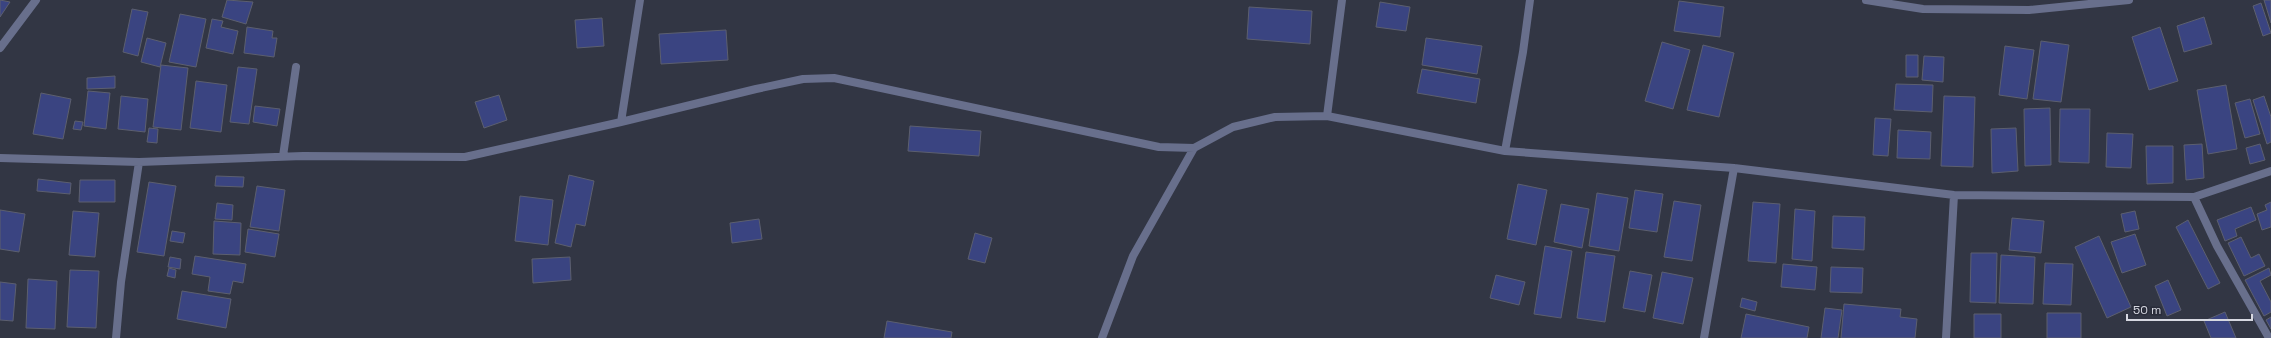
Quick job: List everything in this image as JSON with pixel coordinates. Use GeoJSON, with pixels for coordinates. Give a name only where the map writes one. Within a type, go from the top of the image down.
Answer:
{"type":"FeatureCollection","features":[{"type":"Feature","properties":{"kind":"street"},"geometry":{"type":"LineString","coordinates":[[0,48],[36,0]]}},
{"type":"Feature","properties":{"kind":"street"},"geometry":{"type":"LineString","coordinates":[[621,122],[640,0]]}},
{"type":"Feature","properties":{"kind":"street"},"geometry":{"type":"LineString","coordinates":[[1327,116],[1342,0]]}},
{"type":"Feature","properties":{"kind":"street"},"geometry":{"type":"LineString","coordinates":[[1505,151],[1523,52],[1530,0]]}},
{"type":"Feature","properties":{"kind":"street"},"geometry":{"type":"LineString","coordinates":[[1866,0],[1923,9],[2029,10],[2129,0]]}},
{"type":"Feature","properties":{"kind":"street"},"geometry":{"type":"LineString","coordinates":[[283,156],[296,67]]}},
{"type":"Feature","properties":{"kind":"street"},"geometry":{"type":"LineString","coordinates":[[0,158],[139,162],[283,156],[465,157],[621,122],[756,89],[804,79],[834,78],[1159,147],[1194,148],[1233,127],[1275,117],[1327,116],[1505,151],[1734,168],[1954,195],[2194,197],[2271,172]]}},
{"type":"Feature","properties":{"kind":"street"},"geometry":{"type":"LineString","coordinates":[[1102,338],[1133,256],[1194,148]]}},
{"type":"Feature","properties":{"kind":"street"},"geometry":{"type":"LineString","coordinates":[[116,338],[121,282],[139,162]]}},
{"type":"Feature","properties":{"kind":"street"},"geometry":{"type":"LineString","coordinates":[[1704,338],[1734,168]]}},
{"type":"Feature","properties":{"kind":"street"},"geometry":{"type":"LineString","coordinates":[[1946,338],[1954,195]]}},
{"type":"Feature","properties":{"kind":"street"},"geometry":{"type":"LineString","coordinates":[[2194,197],[2217,246],[2269,338]]}},
{"type":"Feature","properties":{"kind":"building"},"geometry":{"type":"Polygon","coordinates":[[[0,0],[10,2],[0,17],[0,0]]]}},
{"type":"Feature","properties":{"kind":"building"},"geometry":{"type":"Polygon","coordinates":[[[227,0],[253,2],[246,24],[222,17],[227,0]]]}},
{"type":"Feature","properties":{"kind":"building"},"geometry":{"type":"Polygon","coordinates":[[[2264,0],[2271,0],[2271,23],[2264,0]]]}},
{"type":"Feature","properties":{"kind":"building"},"geometry":{"type":"Polygon","coordinates":[[[1679,1],[1724,7],[1720,37],[1674,31],[1679,1]]]}},
{"type":"Feature","properties":{"kind":"building"},"geometry":{"type":"Polygon","coordinates":[[[1380,2],[1410,7],[1406,31],[1376,27],[1380,2]]]}},
{"type":"Feature","properties":{"kind":"building"},"geometry":{"type":"Polygon","coordinates":[[[2261,3],[2271,33],[2263,36],[2253,6],[2261,3]]]}},
{"type":"Feature","properties":{"kind":"building"},"geometry":{"type":"Polygon","coordinates":[[[1249,7],[1312,11],[1310,44],[1247,39],[1249,7]]]}},
{"type":"Feature","properties":{"kind":"building"},"geometry":{"type":"Polygon","coordinates":[[[132,9],[148,12],[138,56],[123,52],[132,9]]]}},
{"type":"Feature","properties":{"kind":"building"},"geometry":{"type":"Polygon","coordinates":[[[180,14],[206,19],[196,67],[169,62],[180,14]]]}},
{"type":"Feature","properties":{"kind":"building"},"geometry":{"type":"Polygon","coordinates":[[[2204,17],[2212,44],[2184,52],[2177,26],[2204,17]]]}},
{"type":"Feature","properties":{"kind":"building"},"geometry":{"type":"Polygon","coordinates":[[[602,18],[604,46],[577,48],[575,20],[602,18]]]}},
{"type":"Feature","properties":{"kind":"building"},"geometry":{"type":"Polygon","coordinates":[[[212,19],[223,21],[221,27],[238,31],[233,54],[206,48],[212,19]]]}},
{"type":"Feature","properties":{"kind":"building"},"geometry":{"type":"Polygon","coordinates":[[[247,27],[273,31],[272,38],[277,38],[274,57],[244,53],[247,27]]]}},
{"type":"Feature","properties":{"kind":"building"},"geometry":{"type":"Polygon","coordinates":[[[2160,27],[2178,81],[2149,90],[2132,37],[2160,27]]]}},
{"type":"Feature","properties":{"kind":"building"},"geometry":{"type":"Polygon","coordinates":[[[726,30],[728,60],[661,64],[659,34],[726,30]]]}},
{"type":"Feature","properties":{"kind":"building"},"geometry":{"type":"Polygon","coordinates":[[[147,38],[166,43],[160,67],[141,62],[147,38]]]}},
{"type":"Feature","properties":{"kind":"building"},"geometry":{"type":"Polygon","coordinates":[[[1426,38],[1482,46],[1477,74],[1422,65],[1426,38]]]}},
{"type":"Feature","properties":{"kind":"building"},"geometry":{"type":"Polygon","coordinates":[[[2041,41],[2069,45],[2061,102],[2033,99],[2041,41]]]}},
{"type":"Feature","properties":{"kind":"building"},"geometry":{"type":"Polygon","coordinates":[[[1662,42],[1690,50],[1673,109],[1645,101],[1662,42]]]}},
{"type":"Feature","properties":{"kind":"building"},"geometry":{"type":"Polygon","coordinates":[[[1703,45],[1734,53],[1719,117],[1687,110],[1703,45]]]}},
{"type":"Feature","properties":{"kind":"building"},"geometry":{"type":"Polygon","coordinates":[[[2005,46],[2034,50],[2027,99],[1999,95],[2005,46]]]}},
{"type":"Feature","properties":{"kind":"building"},"geometry":{"type":"Polygon","coordinates":[[[1906,55],[1918,55],[1918,77],[1906,77],[1906,55]]]}},
{"type":"Feature","properties":{"kind":"building"},"geometry":{"type":"Polygon","coordinates":[[[1924,56],[1944,57],[1943,82],[1922,80],[1924,56]]]}},
{"type":"Feature","properties":{"kind":"building"},"geometry":{"type":"Polygon","coordinates":[[[161,65],[188,68],[181,130],[153,127],[161,65]]]}},
{"type":"Feature","properties":{"kind":"building"},"geometry":{"type":"Polygon","coordinates":[[[238,67],[257,69],[249,124],[230,122],[238,67]]]}},
{"type":"Feature","properties":{"kind":"building"},"geometry":{"type":"Polygon","coordinates":[[[1422,69],[1480,79],[1476,103],[1417,93],[1422,69]]]}},
{"type":"Feature","properties":{"kind":"building"},"geometry":{"type":"Polygon","coordinates":[[[115,76],[115,88],[87,89],[87,78],[115,76]]]}},
{"type":"Feature","properties":{"kind":"building"},"geometry":{"type":"Polygon","coordinates":[[[196,81],[227,85],[221,132],[190,128],[196,81]]]}},
{"type":"Feature","properties":{"kind":"building"},"geometry":{"type":"Polygon","coordinates":[[[1896,84],[1933,85],[1932,112],[1894,110],[1896,84]]]}},
{"type":"Feature","properties":{"kind":"building"},"geometry":{"type":"Polygon","coordinates":[[[2226,85],[2237,149],[2208,154],[2197,90],[2226,85]]]}},
{"type":"Feature","properties":{"kind":"building"},"geometry":{"type":"Polygon","coordinates":[[[88,91],[110,93],[106,129],[84,126],[88,91]]]}},
{"type":"Feature","properties":{"kind":"building"},"geometry":{"type":"Polygon","coordinates":[[[41,93],[71,99],[63,139],[33,134],[41,93]]]}},
{"type":"Feature","properties":{"kind":"building"},"geometry":{"type":"Polygon","coordinates":[[[499,95],[507,120],[484,128],[475,102],[499,95]]]}},
{"type":"Feature","properties":{"kind":"building"},"geometry":{"type":"Polygon","coordinates":[[[121,96],[148,99],[145,132],[118,129],[121,96]]]}},
{"type":"Feature","properties":{"kind":"building"},"geometry":{"type":"Polygon","coordinates":[[[1944,96],[1975,97],[1973,167],[1941,166],[1944,96]]]}},
{"type":"Feature","properties":{"kind":"building"},"geometry":{"type":"Polygon","coordinates":[[[2264,96],[2271,117],[2271,142],[2267,144],[2253,100],[2264,96]]]}},
{"type":"Feature","properties":{"kind":"building"},"geometry":{"type":"Polygon","coordinates":[[[2250,99],[2260,134],[2245,138],[2235,103],[2250,99]]]}},
{"type":"Feature","properties":{"kind":"building"},"geometry":{"type":"Polygon","coordinates":[[[255,106],[280,109],[277,126],[253,122],[255,106]]]}},
{"type":"Feature","properties":{"kind":"building"},"geometry":{"type":"Polygon","coordinates":[[[2050,108],[2051,165],[2025,166],[2024,109],[2050,108]]]}},
{"type":"Feature","properties":{"kind":"building"},"geometry":{"type":"Polygon","coordinates":[[[2060,109],[2090,109],[2089,163],[2059,162],[2060,109]]]}},
{"type":"Feature","properties":{"kind":"building"},"geometry":{"type":"Polygon","coordinates":[[[1875,118],[1891,119],[1888,156],[1873,155],[1875,118]]]}},
{"type":"Feature","properties":{"kind":"building"},"geometry":{"type":"Polygon","coordinates":[[[75,121],[83,122],[81,130],[73,129],[75,121]]]}},
{"type":"Feature","properties":{"kind":"building"},"geometry":{"type":"Polygon","coordinates":[[[910,126],[981,131],[979,156],[908,151],[910,126]]]}},
{"type":"Feature","properties":{"kind":"building"},"geometry":{"type":"Polygon","coordinates":[[[149,128],[158,129],[157,143],[147,142],[149,128]]]}},
{"type":"Feature","properties":{"kind":"building"},"geometry":{"type":"Polygon","coordinates":[[[2016,128],[2018,171],[1992,173],[1991,129],[2016,128]]]}},
{"type":"Feature","properties":{"kind":"building"},"geometry":{"type":"Polygon","coordinates":[[[1898,130],[1931,132],[1930,159],[1897,158],[1898,130]]]}},
{"type":"Feature","properties":{"kind":"building"},"geometry":{"type":"Polygon","coordinates":[[[2107,133],[2133,134],[2131,168],[2106,167],[2107,133]]]}},
{"type":"Feature","properties":{"kind":"building"},"geometry":{"type":"Polygon","coordinates":[[[2202,144],[2204,178],[2186,180],[2184,145],[2202,144]]]}},
{"type":"Feature","properties":{"kind":"building"},"geometry":{"type":"Polygon","coordinates":[[[2260,144],[2265,160],[2250,164],[2246,148],[2260,144]]]}},
{"type":"Feature","properties":{"kind":"building"},"geometry":{"type":"Polygon","coordinates":[[[2146,146],[2173,146],[2173,183],[2147,184],[2146,146]]]}},
{"type":"Feature","properties":{"kind":"building"},"geometry":{"type":"Polygon","coordinates":[[[569,175],[594,181],[585,226],[576,224],[571,247],[555,243],[569,175]]]}},
{"type":"Feature","properties":{"kind":"building"},"geometry":{"type":"Polygon","coordinates":[[[216,176],[244,177],[243,187],[215,186],[216,176]]]}},
{"type":"Feature","properties":{"kind":"building"},"geometry":{"type":"Polygon","coordinates":[[[38,179],[71,183],[70,194],[37,191],[38,179]]]}},
{"type":"Feature","properties":{"kind":"building"},"geometry":{"type":"Polygon","coordinates":[[[80,180],[115,180],[115,202],[79,202],[80,180]]]}},
{"type":"Feature","properties":{"kind":"building"},"geometry":{"type":"Polygon","coordinates":[[[149,182],[176,186],[164,256],[137,252],[149,182]]]}},
{"type":"Feature","properties":{"kind":"building"},"geometry":{"type":"Polygon","coordinates":[[[1518,184],[1547,190],[1536,245],[1507,239],[1518,184]]]}},
{"type":"Feature","properties":{"kind":"building"},"geometry":{"type":"Polygon","coordinates":[[[257,186],[285,190],[279,231],[250,227],[257,186]]]}},
{"type":"Feature","properties":{"kind":"building"},"geometry":{"type":"Polygon","coordinates":[[[1635,190],[1663,194],[1657,232],[1629,228],[1635,190]]]}},
{"type":"Feature","properties":{"kind":"building"},"geometry":{"type":"Polygon","coordinates":[[[1597,193],[1628,198],[1619,251],[1589,246],[1597,193]]]}},
{"type":"Feature","properties":{"kind":"building"},"geometry":{"type":"Polygon","coordinates":[[[520,196],[553,200],[548,245],[515,241],[520,196]]]}},
{"type":"Feature","properties":{"kind":"building"},"geometry":{"type":"Polygon","coordinates":[[[1674,201],[1701,205],[1692,261],[1664,257],[1674,201]]]}},
{"type":"Feature","properties":{"kind":"building"},"geometry":{"type":"Polygon","coordinates":[[[1753,202],[1780,204],[1776,263],[1748,261],[1753,202]]]}},
{"type":"Feature","properties":{"kind":"building"},"geometry":{"type":"Polygon","coordinates":[[[2271,202],[2271,227],[2262,230],[2257,214],[2267,210],[2265,205],[2271,202]]]}},
{"type":"Feature","properties":{"kind":"building"},"geometry":{"type":"Polygon","coordinates":[[[217,203],[233,205],[232,220],[215,219],[217,203]]]}},
{"type":"Feature","properties":{"kind":"building"},"geometry":{"type":"Polygon","coordinates":[[[1561,204],[1589,209],[1582,248],[1554,242],[1561,204]]]}},
{"type":"Feature","properties":{"kind":"building"},"geometry":{"type":"Polygon","coordinates":[[[2251,207],[2256,220],[2235,229],[2237,236],[2225,241],[2217,220],[2251,207]]]}},
{"type":"Feature","properties":{"kind":"building"},"geometry":{"type":"Polygon","coordinates":[[[1795,209],[1815,211],[1812,261],[1792,259],[1795,209]]]}},
{"type":"Feature","properties":{"kind":"building"},"geometry":{"type":"Polygon","coordinates":[[[0,210],[25,214],[19,252],[0,249],[0,210]]]}},
{"type":"Feature","properties":{"kind":"building"},"geometry":{"type":"Polygon","coordinates":[[[73,211],[99,213],[95,257],[69,255],[73,211]]]}},
{"type":"Feature","properties":{"kind":"building"},"geometry":{"type":"Polygon","coordinates":[[[2135,211],[2139,229],[2125,232],[2121,214],[2135,211]]]}},
{"type":"Feature","properties":{"kind":"building"},"geometry":{"type":"Polygon","coordinates":[[[1833,216],[1865,217],[1864,250],[1832,248],[1833,216]]]}},
{"type":"Feature","properties":{"kind":"building"},"geometry":{"type":"Polygon","coordinates":[[[2012,218],[2044,221],[2041,253],[2009,250],[2012,218]]]}},
{"type":"Feature","properties":{"kind":"building"},"geometry":{"type":"Polygon","coordinates":[[[759,219],[762,239],[732,243],[730,223],[759,219]]]}},
{"type":"Feature","properties":{"kind":"building"},"geometry":{"type":"Polygon","coordinates":[[[2188,220],[2220,283],[2208,289],[2176,227],[2188,220]]]}},
{"type":"Feature","properties":{"kind":"building"},"geometry":{"type":"Polygon","coordinates":[[[214,221],[241,223],[240,255],[213,254],[214,221]]]}},
{"type":"Feature","properties":{"kind":"building"},"geometry":{"type":"Polygon","coordinates":[[[248,229],[279,234],[275,257],[245,252],[248,229]]]}},
{"type":"Feature","properties":{"kind":"building"},"geometry":{"type":"Polygon","coordinates":[[[172,231],[185,233],[183,243],[170,241],[172,231]]]}},
{"type":"Feature","properties":{"kind":"building"},"geometry":{"type":"Polygon","coordinates":[[[975,233],[992,238],[985,263],[968,259],[975,233]]]}},
{"type":"Feature","properties":{"kind":"building"},"geometry":{"type":"Polygon","coordinates":[[[2135,234],[2146,265],[2122,273],[2111,242],[2135,234]]]}},
{"type":"Feature","properties":{"kind":"building"},"geometry":{"type":"Polygon","coordinates":[[[2099,236],[2131,307],[2107,318],[2075,247],[2099,236]]]}},
{"type":"Feature","properties":{"kind":"building"},"geometry":{"type":"Polygon","coordinates":[[[2241,237],[2251,258],[2259,254],[2265,266],[2244,276],[2228,243],[2241,237]]]}},
{"type":"Feature","properties":{"kind":"building"},"geometry":{"type":"Polygon","coordinates":[[[1545,246],[1572,251],[1561,318],[1534,314],[1545,246]]]}},
{"type":"Feature","properties":{"kind":"building"},"geometry":{"type":"Polygon","coordinates":[[[1586,252],[1615,256],[1605,322],[1577,318],[1586,252]]]}},
{"type":"Feature","properties":{"kind":"building"},"geometry":{"type":"Polygon","coordinates":[[[1971,253],[1997,253],[1996,303],[1970,302],[1971,253]]]}},
{"type":"Feature","properties":{"kind":"building"},"geometry":{"type":"Polygon","coordinates":[[[2001,255],[2035,257],[2033,304],[1999,303],[2001,255]]]}},
{"type":"Feature","properties":{"kind":"building"},"geometry":{"type":"Polygon","coordinates":[[[195,256],[246,264],[243,283],[233,281],[230,294],[208,291],[210,277],[192,274],[195,256]]]}},
{"type":"Feature","properties":{"kind":"building"},"geometry":{"type":"Polygon","coordinates":[[[170,257],[181,259],[180,269],[168,267],[170,257]]]}},
{"type":"Feature","properties":{"kind":"building"},"geometry":{"type":"Polygon","coordinates":[[[570,257],[571,280],[533,283],[532,259],[570,257]]]}},
{"type":"Feature","properties":{"kind":"building"},"geometry":{"type":"Polygon","coordinates":[[[2045,263],[2073,264],[2071,305],[2043,304],[2045,263]]]}},
{"type":"Feature","properties":{"kind":"building"},"geometry":{"type":"Polygon","coordinates":[[[1783,264],[1817,267],[1815,290],[1781,287],[1783,264]]]}},
{"type":"Feature","properties":{"kind":"building"},"geometry":{"type":"Polygon","coordinates":[[[1831,267],[1863,268],[1862,293],[1830,292],[1831,267]]]}},
{"type":"Feature","properties":{"kind":"building"},"geometry":{"type":"Polygon","coordinates":[[[169,268],[176,270],[175,278],[167,276],[169,268]]]}},
{"type":"Feature","properties":{"kind":"building"},"geometry":{"type":"Polygon","coordinates":[[[2269,268],[2271,275],[2260,281],[2271,302],[2271,312],[2264,316],[2245,280],[2269,268]]]}},
{"type":"Feature","properties":{"kind":"building"},"geometry":{"type":"Polygon","coordinates":[[[70,270],[99,271],[96,328],[67,327],[70,270]]]}},
{"type":"Feature","properties":{"kind":"building"},"geometry":{"type":"Polygon","coordinates":[[[1630,271],[1652,275],[1645,312],[1623,308],[1630,271]]]}},
{"type":"Feature","properties":{"kind":"building"},"geometry":{"type":"Polygon","coordinates":[[[1662,272],[1693,278],[1683,324],[1653,318],[1662,272]]]}},
{"type":"Feature","properties":{"kind":"building"},"geometry":{"type":"Polygon","coordinates":[[[1496,275],[1525,282],[1519,305],[1490,298],[1496,275]]]}},
{"type":"Feature","properties":{"kind":"building"},"geometry":{"type":"Polygon","coordinates":[[[28,279],[57,281],[55,329],[26,328],[28,279]]]}},
{"type":"Feature","properties":{"kind":"building"},"geometry":{"type":"Polygon","coordinates":[[[2168,280],[2181,310],[2167,316],[2155,286],[2168,280]]]}},
{"type":"Feature","properties":{"kind":"building"},"geometry":{"type":"Polygon","coordinates":[[[0,282],[16,284],[13,321],[0,320],[0,282]]]}},
{"type":"Feature","properties":{"kind":"building"},"geometry":{"type":"Polygon","coordinates":[[[182,291],[231,299],[226,328],[177,319],[182,291]]]}},
{"type":"Feature","properties":{"kind":"building"},"geometry":{"type":"Polygon","coordinates":[[[1742,298],[1757,302],[1755,311],[1740,307],[1742,298]]]}},
{"type":"Feature","properties":{"kind":"building"},"geometry":{"type":"Polygon","coordinates":[[[1844,304],[1901,309],[1900,317],[1917,319],[1915,338],[1841,338],[1844,304]]]}},
{"type":"Feature","properties":{"kind":"building"},"geometry":{"type":"Polygon","coordinates":[[[1825,308],[1842,310],[1838,338],[1821,338],[1825,308]]]}},
{"type":"Feature","properties":{"kind":"building"},"geometry":{"type":"Polygon","coordinates":[[[2225,312],[2236,338],[2211,338],[2204,321],[2225,312]]]}},
{"type":"Feature","properties":{"kind":"building"},"geometry":{"type":"Polygon","coordinates":[[[2047,313],[2081,313],[2081,338],[2047,338],[2047,313]]]}},
{"type":"Feature","properties":{"kind":"building"},"geometry":{"type":"Polygon","coordinates":[[[1746,314],[1809,327],[1807,338],[1741,338],[1746,314]]]}},
{"type":"Feature","properties":{"kind":"building"},"geometry":{"type":"Polygon","coordinates":[[[1974,314],[2001,314],[2001,338],[1974,338],[1974,314]]]}},
{"type":"Feature","properties":{"kind":"building"},"geometry":{"type":"Polygon","coordinates":[[[2271,317],[2271,329],[2266,320],[2271,317]]]}},
{"type":"Feature","properties":{"kind":"building"},"geometry":{"type":"Polygon","coordinates":[[[887,321],[952,332],[951,338],[884,338],[887,321]]]}}]}
